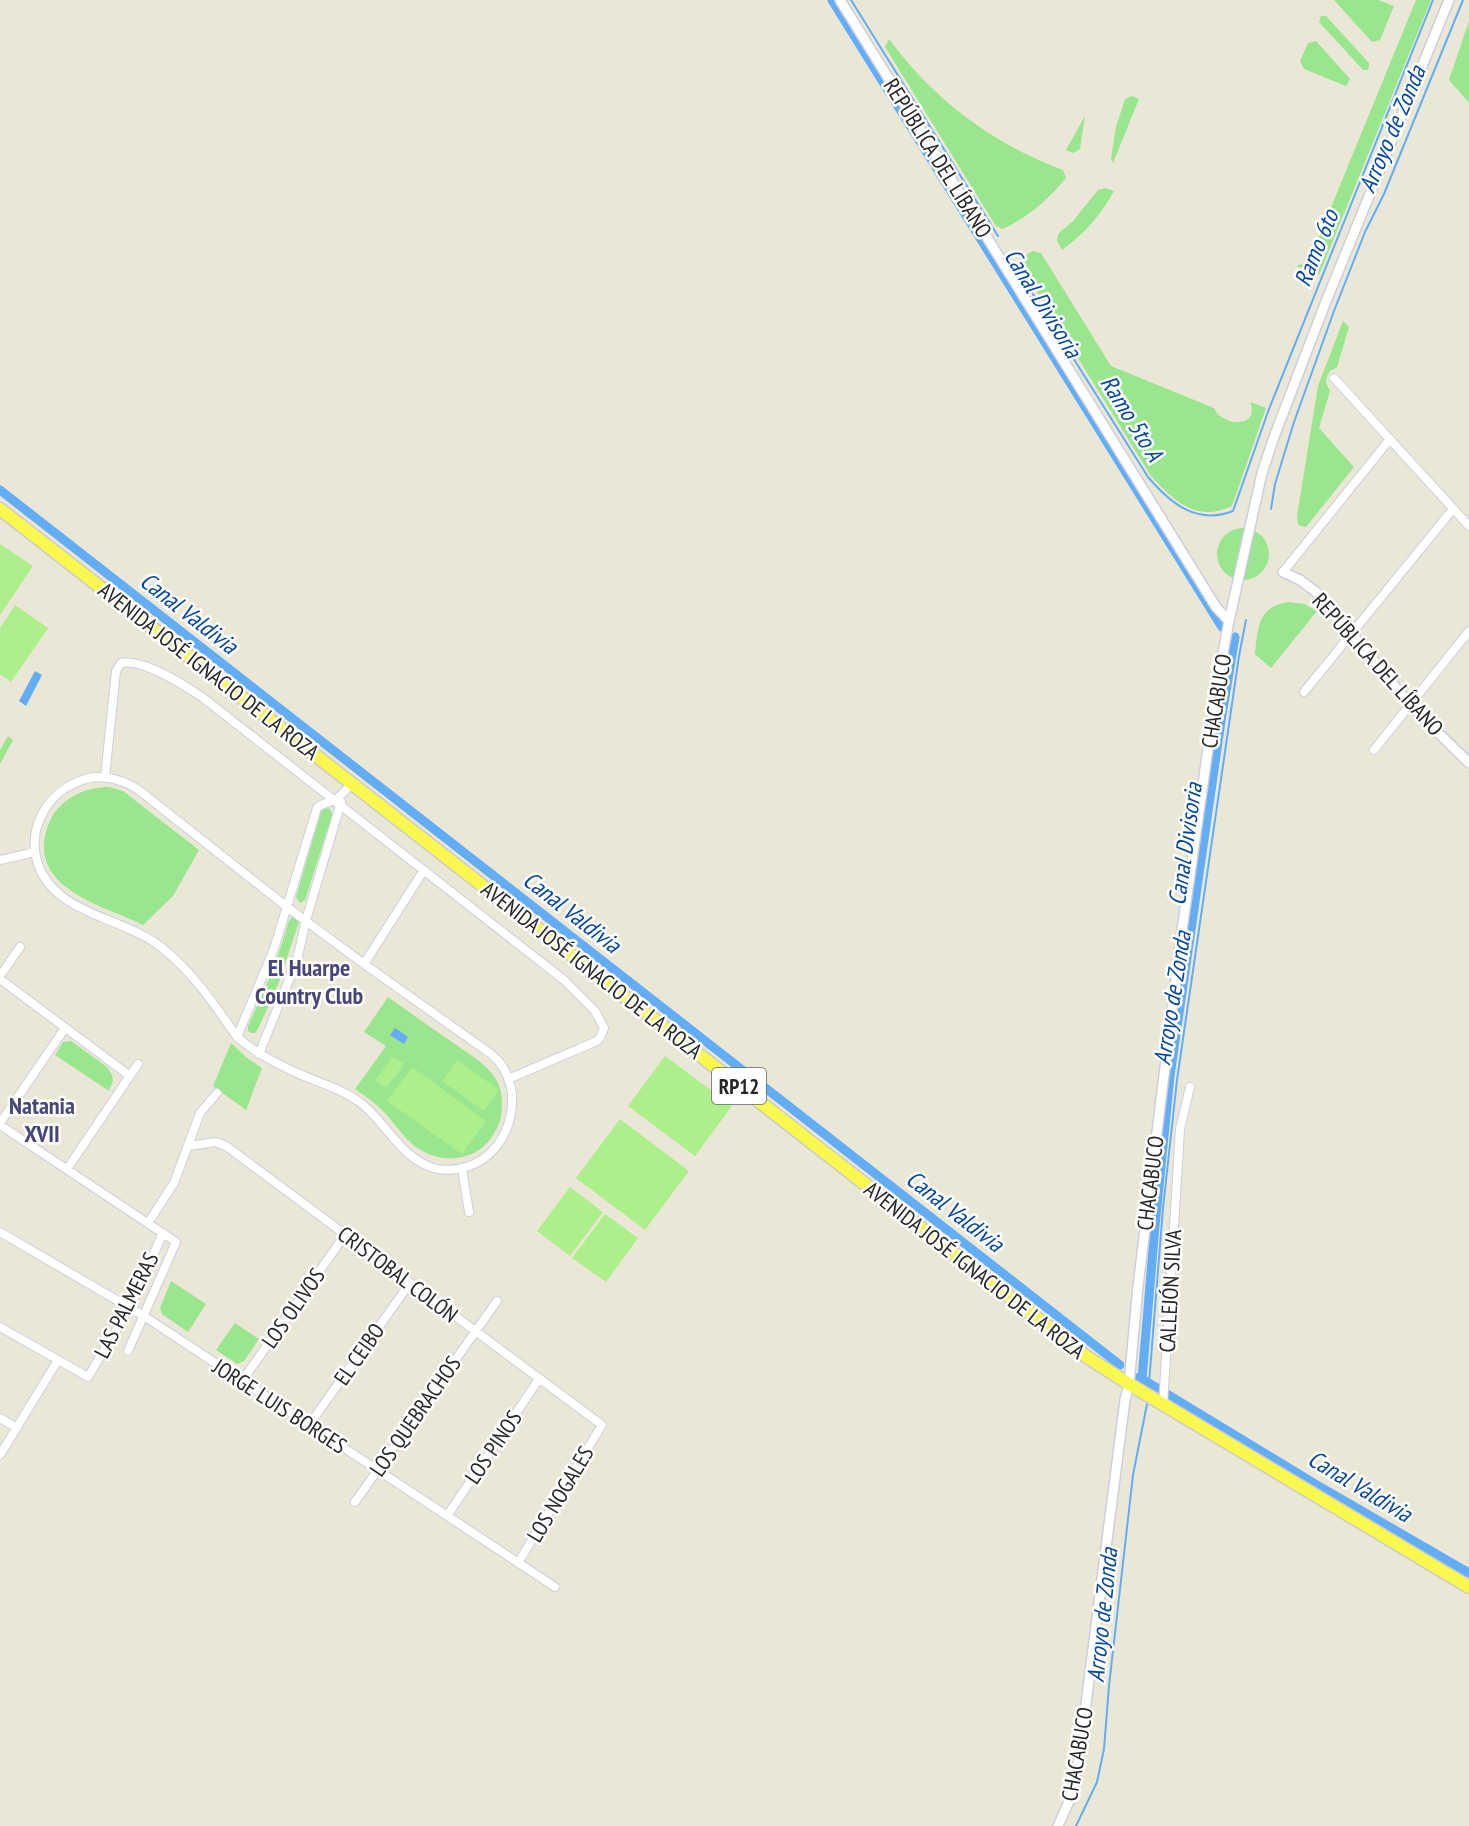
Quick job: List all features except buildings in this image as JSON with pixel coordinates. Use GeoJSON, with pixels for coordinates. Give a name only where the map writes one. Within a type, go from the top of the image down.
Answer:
{"type":"FeatureCollection","features":[{"type":"Feature","properties":{"kind":"main road","name":"AVENIDA JOSÉ IGNACIO DE LA ROZA"},"geometry":{"type":"LineString","coordinates":[[0,509],[349,787],[1074,1348],[1129,1384],[1164,1396],[1469,1587]]}},
{"type":"Feature","properties":{"kind":"street","name":"REPÚBLICA DEL LÍBANO"},"geometry":{"type":"LineString","coordinates":[[840,0],[1216,607],[1229,621]]}},
{"type":"Feature","properties":{"kind":"street","name":"CHACABUCO"},"geometry":{"type":"LineString","coordinates":[[1058,1826],[1071,1797],[1079,1758],[1125,1400],[1129,1384],[1138,1286],[1174,994],[1218,679],[1229,621],[1262,473],[1274,437],[1325,304],[1449,0]]}},
{"type":"Feature","properties":{"kind":"street"},"geometry":{"type":"LineString","coordinates":[[1335,378],[1469,526]]}},
{"type":"Feature","properties":{"kind":"street"},"geometry":{"type":"LineString","coordinates":[[1283,572],[1390,439]]}},
{"type":"Feature","properties":{"kind":"street"},"geometry":{"type":"LineString","coordinates":[[1304,692],[1453,508]]}},
{"type":"Feature","properties":{"kind":"street","name":"REPÚBLICA DEL LÍBANO"},"geometry":{"type":"LineString","coordinates":[[1283,572],[1300,580],[1316,592],[1410,705],[1469,763]]}},
{"type":"Feature","properties":{"kind":"street"},"geometry":{"type":"LineString","coordinates":[[1374,750],[1469,631]]}},
{"type":"Feature","properties":{"kind":"street"},"geometry":{"type":"LineString","coordinates":[[105,777],[116,671],[121,663],[131,662],[173,678],[188,688],[564,980],[588,1003],[604,1028],[597,1041],[508,1079]]}},
{"type":"Feature","properties":{"kind":"street"},"geometry":{"type":"LineString","coordinates":[[105,777],[123,781],[140,791],[287,906],[500,1063],[508,1079],[512,1113],[506,1133],[490,1154],[480,1162],[462,1169],[435,1169],[417,1161],[401,1148],[373,1114],[360,1103],[340,1090],[259,1054],[237,1037],[207,994],[184,967],[159,946],[136,931],[68,902],[48,884],[35,852],[35,830],[43,811],[56,794],[79,780],[105,777]]}},
{"type":"Feature","properties":{"kind":"street"},"geometry":{"type":"LineString","coordinates":[[259,1054],[297,960],[337,803],[349,787]]}},
{"type":"Feature","properties":{"kind":"street"},"geometry":{"type":"LineString","coordinates":[[237,1037],[267,966],[317,808],[321,804],[337,803]]}},
{"type":"Feature","properties":{"kind":"street"},"geometry":{"type":"LineString","coordinates":[[0,860],[35,852]]}},
{"type":"Feature","properties":{"kind":"street"},"geometry":{"type":"LineString","coordinates":[[364,964],[424,870]]}},
{"type":"Feature","properties":{"kind":"street"},"geometry":{"type":"LineString","coordinates":[[20,947],[0,978],[130,1076]]}},
{"type":"Feature","properties":{"kind":"street"},"geometry":{"type":"LineString","coordinates":[[65,1028],[0,1124],[163,1233]]}},
{"type":"Feature","properties":{"kind":"street"},"geometry":{"type":"LineString","coordinates":[[67,1169],[138,1064]]}},
{"type":"Feature","properties":{"kind":"street","name":"CALLEJÓN SILVA"},"geometry":{"type":"LineString","coordinates":[[1164,1396],[1180,1128],[1190,1087]]}},
{"type":"Feature","properties":{"kind":"street","name":"LAS PALMERAS"},"geometry":{"type":"LineString","coordinates":[[148,1223],[174,1182],[200,1113],[217,1093]]}},
{"type":"Feature","properties":{"kind":"street","name":"CRISTOBAL COLÓN"},"geometry":{"type":"LineString","coordinates":[[188,1146],[216,1142],[222,1144],[602,1425]]}},
{"type":"Feature","properties":{"kind":"street"},"geometry":{"type":"LineString","coordinates":[[462,1169],[469,1212]]}},
{"type":"Feature","properties":{"kind":"street","name":"JORGE LUIS BORGES"},"geometry":{"type":"LineString","coordinates":[[0,1232],[130,1307],[555,1587]]}},
{"type":"Feature","properties":{"kind":"street","name":"LAS PALMERAS"},"geometry":{"type":"LineString","coordinates":[[0,1455],[58,1360],[88,1377],[130,1307],[163,1233],[176,1242],[128,1351]]}},
{"type":"Feature","properties":{"kind":"street","name":"LOS OLIVOS"},"geometry":{"type":"LineString","coordinates":[[242,1381],[345,1234]]}},
{"type":"Feature","properties":{"kind":"street","name":"EL CEIBO"},"geometry":{"type":"LineString","coordinates":[[309,1425],[410,1283]]}},
{"type":"Feature","properties":{"kind":"street","name":"LOS QUEBRACHOS"},"geometry":{"type":"LineString","coordinates":[[355,1502],[497,1301]]}},
{"type":"Feature","properties":{"kind":"street"},"geometry":{"type":"LineString","coordinates":[[0,1327],[58,1360]]}},
{"type":"Feature","properties":{"kind":"street","name":"LOS PINOS"},"geometry":{"type":"LineString","coordinates":[[447,1516],[539,1379]]}},
{"type":"Feature","properties":{"kind":"street"},"geometry":{"type":"LineString","coordinates":[[0,1418],[17,1428]]}},
{"type":"Feature","properties":{"kind":"street","name":"LOS NOGALES"},"geometry":{"type":"LineString","coordinates":[[518,1563],[602,1425]]}},
{"type":"Feature","properties":{"kind":"green space"},"geometry":{"type":"Polygon","coordinates":[[[1334,0],[1378,0],[1394,6],[1380,40],[1372,42],[1334,0]]]}},
{"type":"Feature","properties":{"kind":"green space"},"geometry":{"type":"Polygon","coordinates":[[[1416,0],[1431,0],[1319,275],[1296,266],[1309,261],[1416,0]]]}},
{"type":"Feature","properties":{"kind":"green space"},"geometry":{"type":"Polygon","coordinates":[[[1321,16],[1326,16],[1369,63],[1368,70],[1363,70],[1319,22],[1321,16]]]}},
{"type":"Feature","properties":{"kind":"green space"},"geometry":{"type":"Polygon","coordinates":[[[1469,21],[1469,103],[1449,80],[1469,21]]]}},
{"type":"Feature","properties":{"kind":"green space"},"geometry":{"type":"Polygon","coordinates":[[[889,39],[925,82],[967,118],[1013,147],[1063,170],[1066,178],[1030,213],[1003,229],[996,226],[885,47],[889,39]]]}},
{"type":"Feature","properties":{"kind":"green space"},"geometry":{"type":"Polygon","coordinates":[[[1316,41],[1350,79],[1346,86],[1304,69],[1300,61],[1308,43],[1316,41]]]}},
{"type":"Feature","properties":{"kind":"green space"},"geometry":{"type":"Polygon","coordinates":[[[1132,96],[1139,99],[1113,163],[1111,159],[1116,127],[1125,99],[1132,96]]]}},
{"type":"Feature","properties":{"kind":"green space"},"geometry":{"type":"Polygon","coordinates":[[[1085,116],[1080,149],[1073,153],[1066,150],[1085,116]]]}},
{"type":"Feature","properties":{"kind":"green space"},"geometry":{"type":"Polygon","coordinates":[[[1105,188],[1114,191],[1098,216],[1085,231],[1062,250],[1057,241],[1058,234],[1073,221],[1098,190],[1105,188]]]}},
{"type":"Feature","properties":{"kind":"green space"},"geometry":{"type":"Polygon","coordinates":[[[1033,251],[1041,253],[1111,366],[1214,408],[1220,416],[1231,421],[1238,422],[1248,419],[1252,410],[1250,402],[1266,408],[1232,506],[1219,511],[1197,511],[1168,494],[1151,476],[1019,263],[1021,257],[1033,251]]]}},
{"type":"Feature","properties":{"kind":"green space"},"geometry":{"type":"Polygon","coordinates":[[[1343,321],[1349,327],[1337,367],[1327,376],[1326,383],[1330,391],[1319,428],[1354,467],[1306,527],[1298,525],[1297,516],[1318,386],[1343,321]]]}},
{"type":"Feature","properties":{"kind":"green space"},"geometry":{"type":"Polygon","coordinates":[[[1238,528],[1248,528],[1262,535],[1269,554],[1262,573],[1248,580],[1238,580],[1228,576],[1221,569],[1217,559],[1217,549],[1221,539],[1228,532],[1238,528]]]}},
{"type":"Feature","properties":{"kind":"green space"},"geometry":{"type":"Polygon","coordinates":[[[0,544],[33,566],[0,615],[0,544]]]}},
{"type":"Feature","properties":{"kind":"green space"},"geometry":{"type":"Polygon","coordinates":[[[1288,602],[1304,604],[1317,611],[1271,668],[1255,654],[1261,620],[1270,609],[1288,602]]]}},
{"type":"Feature","properties":{"kind":"green space"},"geometry":{"type":"Polygon","coordinates":[[[15,605],[48,628],[11,682],[0,674],[0,628],[15,605]]]}},
{"type":"Feature","properties":{"kind":"green space"},"geometry":{"type":"Polygon","coordinates":[[[8,736],[13,740],[0,764],[0,750],[8,736]]]}},
{"type":"Feature","properties":{"kind":"green space"},"geometry":{"type":"Polygon","coordinates":[[[109,787],[123,791],[199,850],[173,896],[143,925],[81,897],[54,876],[47,862],[44,846],[46,834],[51,818],[58,808],[85,791],[109,787]]]}},
{"type":"Feature","properties":{"kind":"green space"},"geometry":{"type":"Polygon","coordinates":[[[325,808],[330,809],[332,815],[305,900],[300,903],[296,897],[321,812],[325,808]]]}},
{"type":"Feature","properties":{"kind":"green space"},"geometry":{"type":"Polygon","coordinates":[[[292,917],[298,919],[299,922],[279,982],[258,1029],[255,1033],[251,1033],[248,1031],[248,1026],[275,965],[292,917]]]}},
{"type":"Feature","properties":{"kind":"green space"},"geometry":{"type":"Polygon","coordinates":[[[388,997],[476,1059],[497,1081],[502,1100],[500,1121],[492,1137],[479,1150],[466,1156],[453,1158],[426,1153],[408,1140],[381,1109],[355,1089],[386,1046],[364,1032],[388,997]]]}},
{"type":"Feature","properties":{"kind":"green space"},"geometry":{"type":"Polygon","coordinates":[[[71,1041],[107,1067],[113,1081],[109,1091],[55,1055],[63,1042],[71,1041]]]}},
{"type":"Feature","properties":{"kind":"green space"},"geometry":{"type":"Polygon","coordinates":[[[231,1043],[262,1068],[246,1110],[213,1086],[231,1043]]]}},
{"type":"Feature","properties":{"kind":"green space"},"geometry":{"type":"Polygon","coordinates":[[[665,1056],[732,1106],[695,1156],[628,1106],[665,1056]]]}},
{"type":"Feature","properties":{"kind":"green space"},"geometry":{"type":"Polygon","coordinates":[[[393,1057],[404,1064],[386,1088],[375,1080],[393,1057]]]}},
{"type":"Feature","properties":{"kind":"green space"},"geometry":{"type":"Polygon","coordinates":[[[457,1060],[499,1090],[484,1111],[442,1081],[457,1060]]]}},
{"type":"Feature","properties":{"kind":"green space"},"geometry":{"type":"Polygon","coordinates":[[[412,1067],[486,1121],[462,1154],[387,1101],[412,1067]]]}},
{"type":"Feature","properties":{"kind":"green space"},"geometry":{"type":"Polygon","coordinates":[[[620,1119],[689,1171],[645,1230],[576,1178],[620,1119]]]}},
{"type":"Feature","properties":{"kind":"green space"},"geometry":{"type":"Polygon","coordinates":[[[570,1187],[603,1212],[570,1256],[537,1231],[570,1187]]]}},
{"type":"Feature","properties":{"kind":"green space"},"geometry":{"type":"Polygon","coordinates":[[[605,1214],[638,1238],[606,1282],[572,1258],[605,1214]]]}},
{"type":"Feature","properties":{"kind":"green space"},"geometry":{"type":"Polygon","coordinates":[[[171,1281],[206,1304],[188,1332],[162,1314],[160,1308],[171,1281]]]}},
{"type":"Feature","properties":{"kind":"green space"},"geometry":{"type":"Polygon","coordinates":[[[235,1323],[259,1339],[244,1361],[237,1364],[216,1350],[235,1323]]]}},
{"type":"Feature","properties":{"kind":"water"},"geometry":{"type":"Polygon","coordinates":[[[35,671],[42,675],[26,706],[19,701],[35,671]]]}},
{"type":"Feature","properties":{"kind":"water"},"geometry":{"type":"Polygon","coordinates":[[[395,1028],[408,1037],[404,1044],[390,1035],[395,1028]]]}},
{"type":"Feature","properties":{"kind":"waterway","name":"Canal Divisoria"},"geometry":{"type":"LineString","coordinates":[[832,0],[1222,627]]}},
{"type":"Feature","properties":{"kind":"waterway","name":"Ramo 5to A"},"geometry":{"type":"LineString","coordinates":[[851,0],[998,236]]}},
{"type":"Feature","properties":{"kind":"waterway","name":"Ramo 6to"},"geometry":{"type":"LineString","coordinates":[[1014,264],[1148,477],[1166,496],[1196,514],[1220,515],[1233,511],[1269,409],[1433,0]]}},
{"type":"Feature","properties":{"kind":"waterway","name":"Arroyo de Zonda"},"geometry":{"type":"LineString","coordinates":[[1271,509],[1275,484],[1294,422],[1334,311],[1463,0]]}},
{"type":"Feature","properties":{"kind":"waterway","name":"Canal Valdivia"},"geometry":{"type":"LineString","coordinates":[[0,490],[1120,1365]]}},
{"type":"Feature","properties":{"kind":"waterway","name":"Arroyo de Zonda"},"geometry":{"type":"LineString","coordinates":[[1149,1383],[1163,1208],[1177,1080],[1246,620]]}},
{"type":"Feature","properties":{"kind":"waterway","name":"Canal Divisoria"},"geometry":{"type":"LineString","coordinates":[[1142,1379],[1170,1076],[1235,637]]}},
{"type":"Feature","properties":{"kind":"waterway","name":"Canal Valdivia"},"geometry":{"type":"LineString","coordinates":[[1139,1377],[1317,1485],[1469,1573]]}},
{"type":"Feature","properties":{"kind":"waterway","name":"Arroyo de Zonda"},"geometry":{"type":"LineString","coordinates":[[1076,1826],[1097,1782],[1104,1749],[1133,1475],[1147,1404]]}},
{"type":"Feature","properties":{"kind":"district","name":"El Huarpe Country Club"},"geometry":{"type":"Point","coordinates":[309,981]}},
{"type":"Feature","properties":{"kind":"district","name":"Natania XVII"},"geometry":{"type":"Point","coordinates":[42,1119]}}]}
